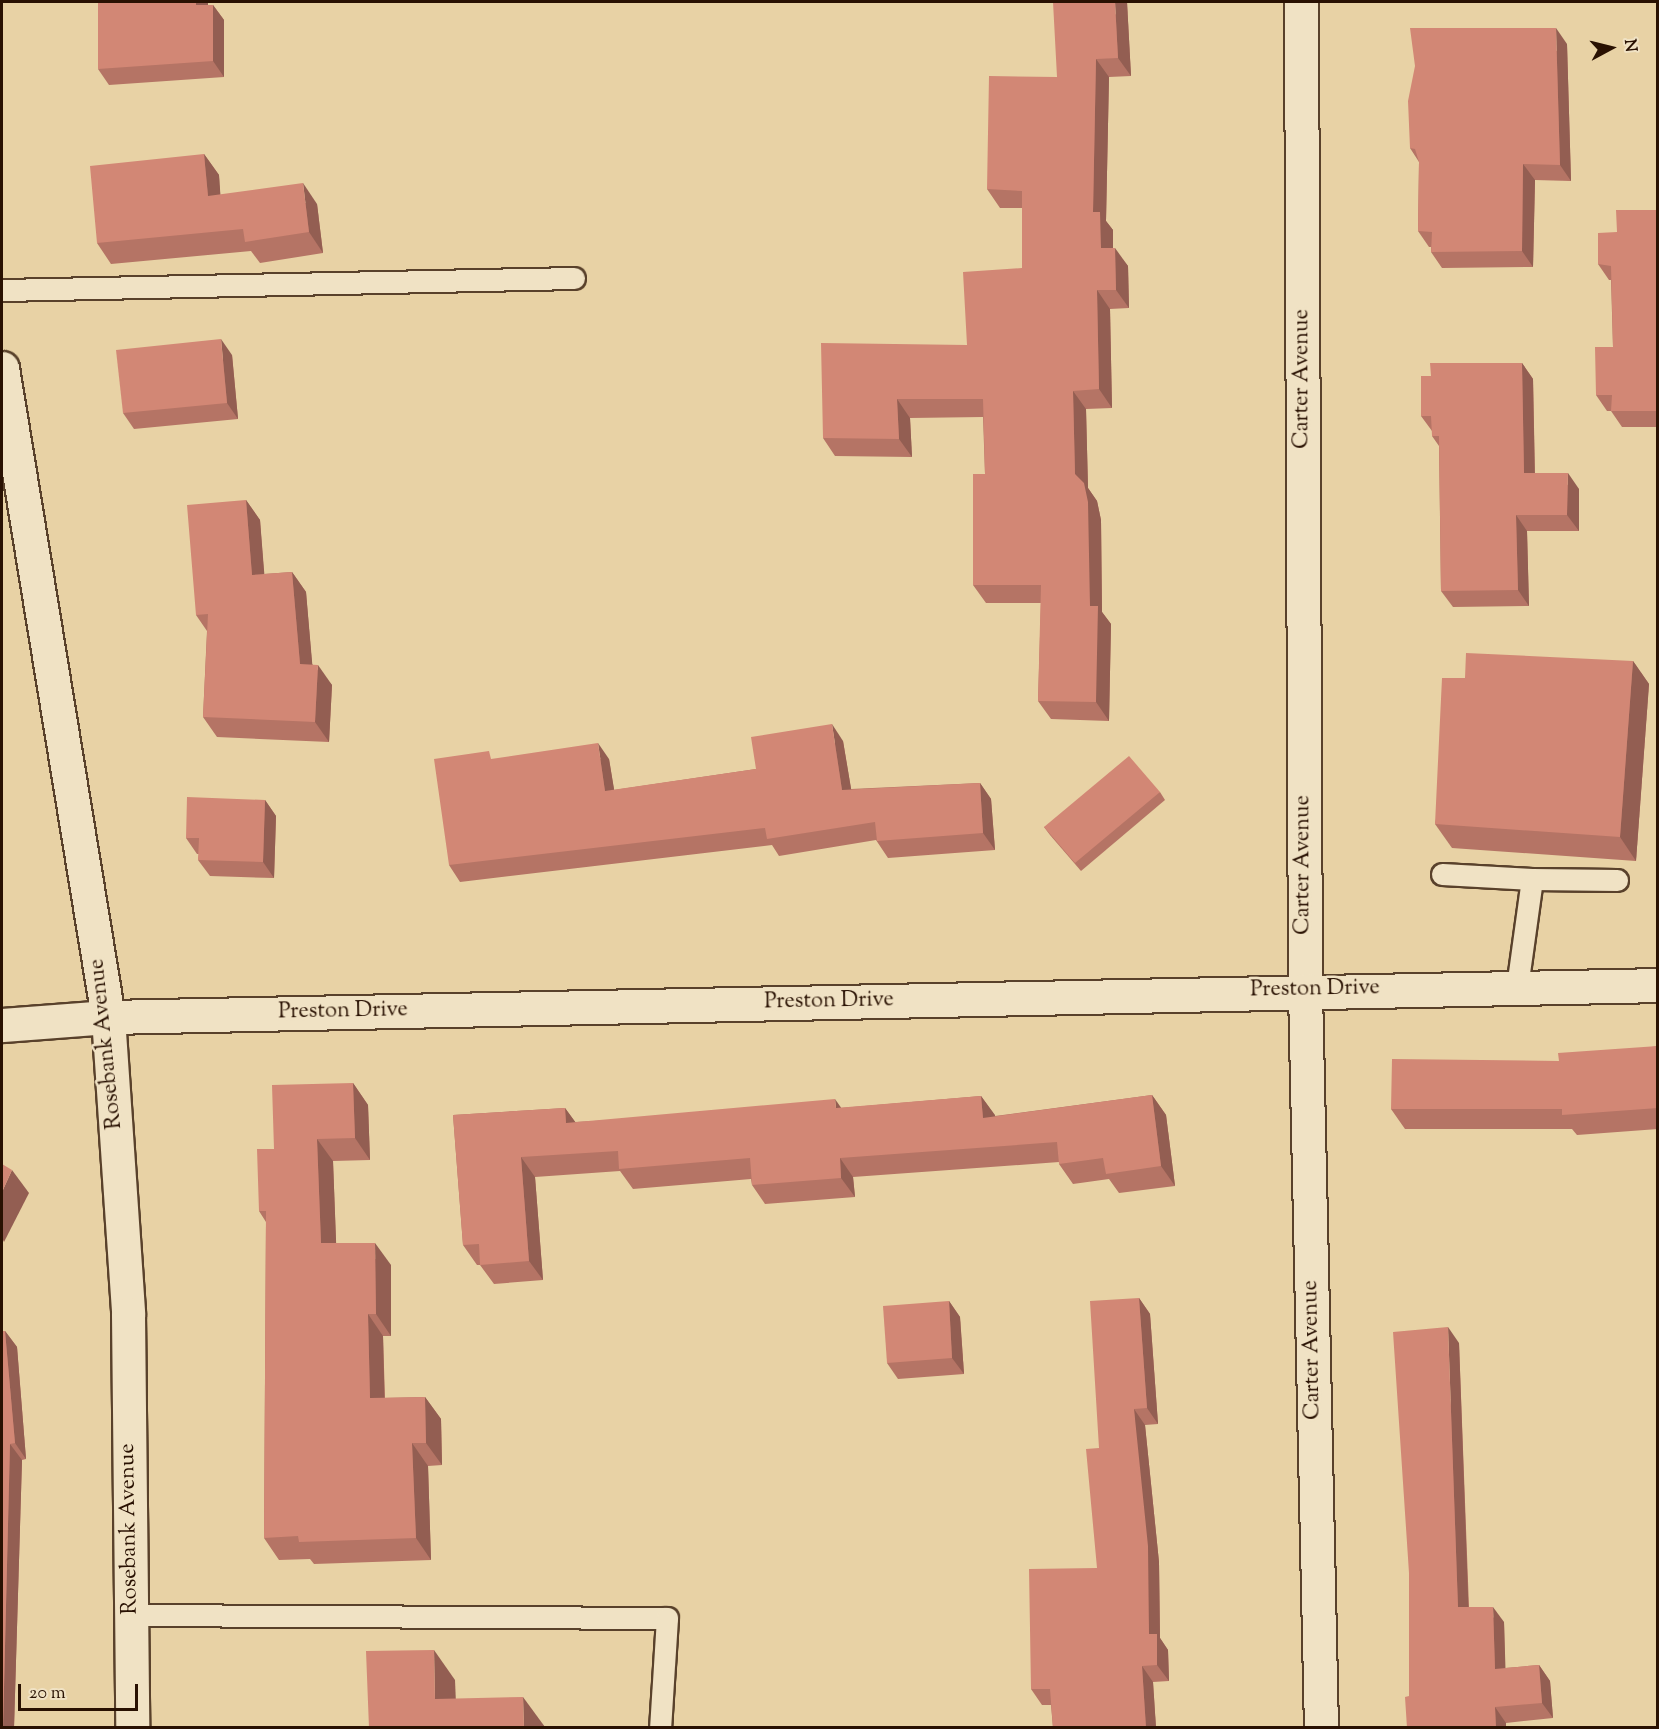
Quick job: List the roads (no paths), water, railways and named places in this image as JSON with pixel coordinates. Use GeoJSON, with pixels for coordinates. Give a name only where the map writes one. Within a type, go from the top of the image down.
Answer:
{"type":"FeatureCollection","features":[{"type":"Feature","properties":{"kind":"street","name":"Carter Avenue"},"geometry":{"type":"LineString","coordinates":[[1301,2],[1305,990],[1321,1728]]}},
{"type":"Feature","properties":{"kind":"street","name":"Rosebank Avenue"},"geometry":{"type":"LineString","coordinates":[[2,368],[108,1017],[128,1314],[132,1728]]}},
{"type":"Feature","properties":{"kind":"street","name":"Preston Drive"},"geometry":{"type":"LineString","coordinates":[[2,1025],[108,1017],[1305,990],[1658,985]]}},
{"type":"Feature","properties":{"kind":"lane"},"geometry":{"type":"LineString","coordinates":[[2,290],[573,278]]}},
{"type":"Feature","properties":{"kind":"lane"},"geometry":{"type":"LineString","coordinates":[[1442,874],[1532,879],[1617,880]]}},
{"type":"Feature","properties":{"kind":"lane"},"geometry":{"type":"LineString","coordinates":[[1517,987],[1532,879]]}},
{"type":"Feature","properties":{"kind":"lane"},"geometry":{"type":"LineString","coordinates":[[131,1615],[667,1618],[660,1728]]}}]}
